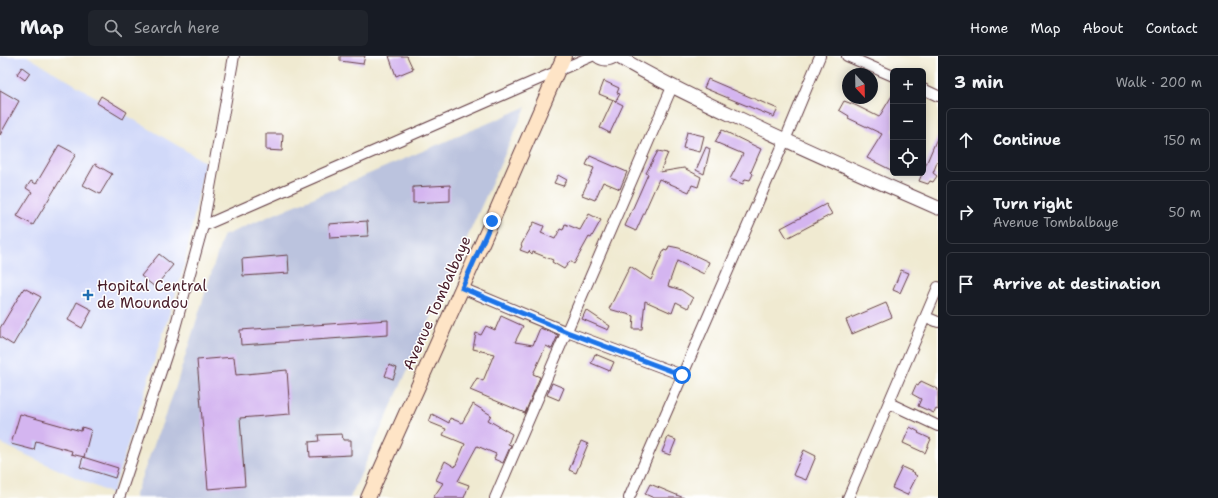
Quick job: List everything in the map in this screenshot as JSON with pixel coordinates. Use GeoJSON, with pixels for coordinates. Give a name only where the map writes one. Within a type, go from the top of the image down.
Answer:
{"type":"FeatureCollection","features":[{"type":"Feature","properties":{"kind":"main road","name":"Avenue Tombalbaye"},"geometry":{"type":"LineString","coordinates":[[368,498],[564,56]]}},
{"type":"Feature","properties":{"kind":"street"},"geometry":{"type":"LineString","coordinates":[[119,498],[173,335],[203,226],[234,56]]}},
{"type":"Feature","properties":{"kind":"street"},"geometry":{"type":"LineString","coordinates":[[203,226],[592,56]]}},
{"type":"Feature","properties":{"kind":"street"},"geometry":{"type":"LineString","coordinates":[[598,56],[606,60],[616,56],[672,87],[785,140],[938,208]]}},
{"type":"Feature","properties":{"kind":"street"},"geometry":{"type":"LineString","coordinates":[[629,498],[820,56]]}},
{"type":"Feature","properties":{"kind":"street"},"geometry":{"type":"LineString","coordinates":[[847,56],[890,75]]}},
{"type":"Feature","properties":{"kind":"street"},"geometry":{"type":"LineString","coordinates":[[495,498],[672,87]]}},
{"type":"Feature","properties":{"kind":"street"},"geometry":{"type":"LineString","coordinates":[[926,90],[938,96]]}},
{"type":"Feature","properties":{"kind":"street"},"geometry":{"type":"LineString","coordinates":[[848,498],[938,287]]}},
{"type":"Feature","properties":{"kind":"street"},"geometry":{"type":"LineString","coordinates":[[462,288],[567,332],[682,375]]}},
{"type":"Feature","properties":{"kind":"street"},"geometry":{"type":"LineString","coordinates":[[926,317],[938,322]]}},
{"type":"Feature","properties":{"kind":"street"},"geometry":{"type":"LineString","coordinates":[[889,403],[938,426]]}},
{"type":"Feature","properties":{"kind":"shaded area","name":"Hopital Central de Moundou"},"geometry":{"type":"Polygon","coordinates":[[[0,56],[27,56],[205,162],[183,271],[112,494],[0,443],[0,56]]]}},
{"type":"Feature","properties":{"kind":"shaded area"},"geometry":{"type":"Polygon","coordinates":[[[526,107],[350,498],[134,497],[174,392],[223,236],[526,107]]]}},
{"type":"Feature","properties":{"kind":"building"},"geometry":{"type":"Polygon","coordinates":[[[340,56],[365,56],[363,64],[340,61],[340,56]]]}},
{"type":"Feature","properties":{"kind":"building"},"geometry":{"type":"Polygon","coordinates":[[[389,56],[407,56],[413,69],[396,76],[389,56]]]}},
{"type":"Feature","properties":{"kind":"building"},"geometry":{"type":"Polygon","coordinates":[[[22,67],[30,73],[25,80],[17,74],[22,67]]]}},
{"type":"Feature","properties":{"kind":"building"},"geometry":{"type":"Polygon","coordinates":[[[708,79],[778,109],[774,117],[704,88],[708,79]]]}},
{"type":"Feature","properties":{"kind":"building"},"geometry":{"type":"Polygon","coordinates":[[[604,81],[619,88],[617,93],[620,94],[616,101],[599,94],[604,81]]]}},
{"type":"Feature","properties":{"kind":"building"},"geometry":{"type":"Polygon","coordinates":[[[0,90],[19,101],[0,135],[0,90]]]}},
{"type":"Feature","properties":{"kind":"building"},"geometry":{"type":"Polygon","coordinates":[[[101,96],[127,112],[123,119],[97,103],[101,96]]]}},
{"type":"Feature","properties":{"kind":"building"},"geometry":{"type":"Polygon","coordinates":[[[890,99],[890,170],[867,158],[882,134],[848,118],[849,116],[839,110],[842,104],[852,104],[879,117],[890,99]]]}},
{"type":"Feature","properties":{"kind":"building"},"geometry":{"type":"Polygon","coordinates":[[[613,100],[623,105],[610,133],[600,128],[613,100]]]}},
{"type":"Feature","properties":{"kind":"building"},"geometry":{"type":"Polygon","coordinates":[[[722,130],[761,149],[751,172],[753,174],[750,180],[745,179],[743,184],[730,179],[743,154],[715,142],[722,130]]]}},
{"type":"Feature","properties":{"kind":"building"},"geometry":{"type":"Polygon","coordinates":[[[687,132],[704,136],[700,152],[683,148],[687,132]]]}},
{"type":"Feature","properties":{"kind":"building"},"geometry":{"type":"Polygon","coordinates":[[[266,134],[283,134],[282,151],[266,150],[266,134]]]}},
{"type":"Feature","properties":{"kind":"building"},"geometry":{"type":"Polygon","coordinates":[[[938,136],[938,160],[933,173],[937,176],[933,182],[930,181],[928,184],[919,181],[921,176],[926,176],[926,164],[938,136]]]}},
{"type":"Feature","properties":{"kind":"building"},"geometry":{"type":"Polygon","coordinates":[[[59,145],[76,154],[33,225],[17,216],[32,192],[26,188],[31,181],[36,184],[59,145]]]}},
{"type":"Feature","properties":{"kind":"building"},"geometry":{"type":"Polygon","coordinates":[[[706,147],[710,149],[704,174],[696,170],[706,147]]]}},
{"type":"Feature","properties":{"kind":"building"},"geometry":{"type":"Polygon","coordinates":[[[658,151],[668,153],[660,172],[684,168],[701,177],[698,187],[692,185],[689,192],[659,179],[636,231],[625,226],[648,174],[646,173],[658,151]]]}},
{"type":"Feature","properties":{"kind":"building"},"geometry":{"type":"Polygon","coordinates":[[[590,156],[627,172],[620,189],[603,182],[595,200],[582,195],[594,168],[586,165],[590,156]]]}},
{"type":"Feature","properties":{"kind":"building"},"geometry":{"type":"Polygon","coordinates":[[[95,164],[112,174],[100,194],[83,185],[95,164]]]}},
{"type":"Feature","properties":{"kind":"building"},"geometry":{"type":"Polygon","coordinates":[[[558,175],[567,180],[563,186],[554,183],[558,175]]]}},
{"type":"Feature","properties":{"kind":"building"},"geometry":{"type":"Polygon","coordinates":[[[450,185],[450,201],[413,203],[413,187],[450,185]]]}},
{"type":"Feature","properties":{"kind":"building"},"geometry":{"type":"Polygon","coordinates":[[[826,204],[832,214],[787,238],[781,228],[826,204]]]}},
{"type":"Feature","properties":{"kind":"building"},"geometry":{"type":"Polygon","coordinates":[[[589,214],[601,220],[591,238],[589,237],[574,264],[570,261],[564,269],[552,262],[553,260],[533,252],[532,254],[529,251],[528,253],[520,250],[521,245],[534,222],[544,226],[541,233],[555,239],[560,229],[563,230],[565,224],[580,230],[589,214]]]}},
{"type":"Feature","properties":{"kind":"building"},"geometry":{"type":"Polygon","coordinates":[[[367,221],[368,236],[330,238],[329,224],[367,221]]]}},
{"type":"Feature","properties":{"kind":"building"},"geometry":{"type":"Polygon","coordinates":[[[669,246],[679,248],[709,262],[704,274],[677,261],[668,286],[681,290],[693,298],[688,308],[676,302],[672,313],[645,301],[642,329],[633,329],[634,316],[609,309],[630,266],[651,280],[664,250],[667,251],[669,246]]]}},
{"type":"Feature","properties":{"kind":"building"},"geometry":{"type":"Polygon","coordinates":[[[159,254],[173,265],[155,287],[141,276],[159,254]]]}},
{"type":"Feature","properties":{"kind":"building"},"geometry":{"type":"Polygon","coordinates":[[[288,255],[289,273],[243,276],[242,259],[288,255]]]}},
{"type":"Feature","properties":{"kind":"building"},"geometry":{"type":"Polygon","coordinates":[[[901,270],[909,273],[900,293],[893,290],[901,270]]]}},
{"type":"Feature","properties":{"kind":"building"},"geometry":{"type":"Polygon","coordinates":[[[24,288],[41,297],[13,345],[0,337],[0,328],[24,288]]]}},
{"type":"Feature","properties":{"kind":"building"},"geometry":{"type":"Polygon","coordinates":[[[77,302],[92,310],[82,328],[68,320],[77,302]]]}},
{"type":"Feature","properties":{"kind":"building"},"geometry":{"type":"Polygon","coordinates":[[[886,303],[892,317],[852,334],[846,320],[886,303]]]}},
{"type":"Feature","properties":{"kind":"building"},"geometry":{"type":"Polygon","coordinates":[[[586,310],[610,326],[608,330],[582,319],[586,310]]]}},
{"type":"Feature","properties":{"kind":"building"},"geometry":{"type":"Polygon","coordinates":[[[501,316],[523,326],[515,342],[533,345],[540,328],[558,335],[552,349],[546,346],[533,374],[540,377],[525,413],[470,390],[477,378],[483,381],[494,354],[473,349],[476,333],[481,335],[486,326],[495,330],[501,316]]]}},
{"type":"Feature","properties":{"kind":"building"},"geometry":{"type":"Polygon","coordinates":[[[388,320],[388,335],[241,345],[240,330],[388,320]]]}},
{"type":"Feature","properties":{"kind":"building"},"geometry":{"type":"Polygon","coordinates":[[[595,354],[614,362],[610,371],[591,363],[595,354]]]}},
{"type":"Feature","properties":{"kind":"building"},"geometry":{"type":"Polygon","coordinates":[[[234,357],[236,375],[287,370],[290,414],[240,418],[245,486],[208,489],[197,360],[234,357]]]}},
{"type":"Feature","properties":{"kind":"building"},"geometry":{"type":"Polygon","coordinates":[[[389,365],[397,368],[393,379],[385,376],[389,365]]]}},
{"type":"Feature","properties":{"kind":"building"},"geometry":{"type":"Polygon","coordinates":[[[921,381],[938,389],[938,410],[936,409],[934,413],[918,406],[921,399],[912,394],[916,385],[918,386],[921,381]]]}},
{"type":"Feature","properties":{"kind":"building"},"geometry":{"type":"Polygon","coordinates":[[[552,383],[564,388],[559,400],[547,395],[552,383]]]}},
{"type":"Feature","properties":{"kind":"building"},"geometry":{"type":"Polygon","coordinates":[[[473,404],[491,415],[488,420],[512,434],[508,444],[511,445],[503,463],[494,459],[496,454],[477,446],[458,481],[469,485],[464,498],[433,498],[443,483],[436,480],[445,461],[455,467],[465,444],[443,435],[446,429],[429,422],[432,414],[449,423],[450,418],[462,423],[473,404]]]}},
{"type":"Feature","properties":{"kind":"building"},"geometry":{"type":"Polygon","coordinates":[[[20,414],[81,431],[82,427],[91,430],[84,457],[71,454],[72,451],[36,441],[34,450],[11,444],[20,414]]]}},
{"type":"Feature","properties":{"kind":"building"},"geometry":{"type":"Polygon","coordinates":[[[910,427],[919,432],[918,433],[931,439],[925,453],[903,443],[910,427]]]}},
{"type":"Feature","properties":{"kind":"building"},"geometry":{"type":"Polygon","coordinates":[[[342,434],[343,440],[351,440],[351,455],[310,457],[309,442],[319,441],[318,435],[342,434]]]}},
{"type":"Feature","properties":{"kind":"building"},"geometry":{"type":"Polygon","coordinates":[[[668,437],[676,440],[670,455],[662,452],[668,437]]]}},
{"type":"Feature","properties":{"kind":"building"},"geometry":{"type":"Polygon","coordinates":[[[581,441],[588,444],[576,473],[569,470],[581,441]]]}},
{"type":"Feature","properties":{"kind":"building"},"geometry":{"type":"Polygon","coordinates":[[[804,450],[816,456],[806,480],[793,475],[804,450]]]}},
{"type":"Feature","properties":{"kind":"building"},"geometry":{"type":"Polygon","coordinates":[[[83,457],[118,468],[115,478],[80,467],[83,457]]]}},
{"type":"Feature","properties":{"kind":"building"},"geometry":{"type":"Polygon","coordinates":[[[902,467],[915,473],[914,474],[917,476],[907,495],[892,488],[902,467]]]}},
{"type":"Feature","properties":{"kind":"building"},"geometry":{"type":"Polygon","coordinates":[[[650,484],[684,498],[654,498],[645,494],[650,484]]]}},
{"type":"Feature","properties":{"kind":"place","name":"Hopital Central de Moundou"},"geometry":{"type":"Point","coordinates":[88,295]}},
{"type":"Feature","properties":{"kind":"route"},"geometry":{"type":"LineString","coordinates":[[492,221],[462,288],[567,332],[682,375]]}}]}
